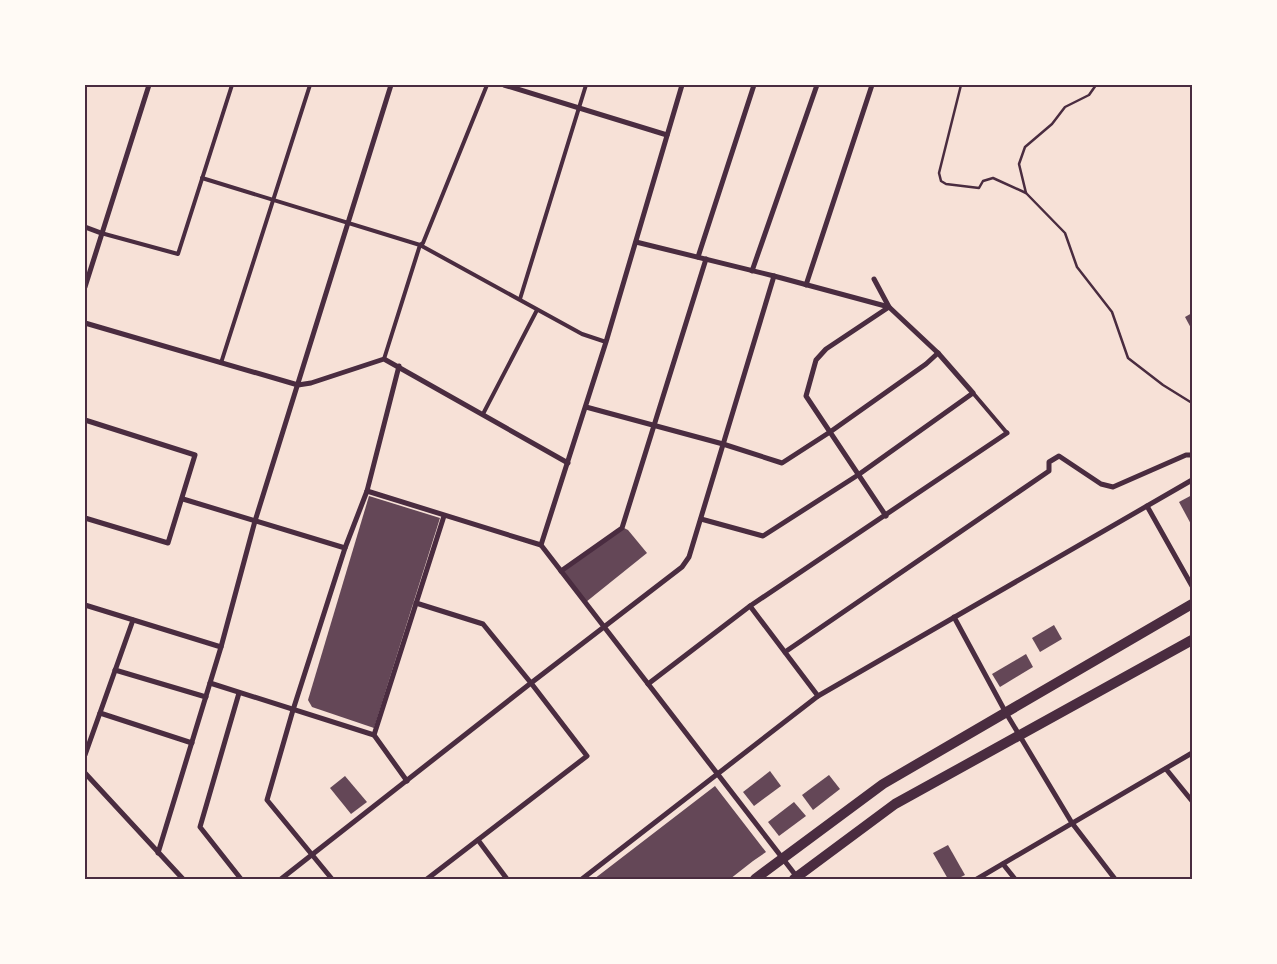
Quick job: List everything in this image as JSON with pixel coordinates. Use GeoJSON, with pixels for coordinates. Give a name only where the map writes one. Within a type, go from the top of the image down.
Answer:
{"type":"FeatureCollection","features":[{"type":"Feature","properties":{"kind":"main road"},"geometry":{"type":"LineString","coordinates":[[755,879],[883,784],[1192,604]]}},
{"type":"Feature","properties":{"kind":"main road"},"geometry":{"type":"LineString","coordinates":[[796,878],[894,804],[1192,640]]}},
{"type":"Feature","properties":{"kind":"street"},"geometry":{"type":"LineString","coordinates":[[85,287],[149,85]]}},
{"type":"Feature","properties":{"kind":"street"},"geometry":{"type":"LineString","coordinates":[[158,853],[221,647],[255,520],[391,85]]}},
{"type":"Feature","properties":{"kind":"street"},"geometry":{"type":"LineString","coordinates":[[504,85],[667,135]]}},
{"type":"Feature","properties":{"kind":"street"},"geometry":{"type":"LineString","coordinates":[[541,545],[606,342],[682,85]]}},
{"type":"Feature","properties":{"kind":"street"},"geometry":{"type":"LineString","coordinates":[[698,257],[754,85]]}},
{"type":"Feature","properties":{"kind":"street"},"geometry":{"type":"LineString","coordinates":[[752,271],[817,85]]}},
{"type":"Feature","properties":{"kind":"street"},"geometry":{"type":"LineString","coordinates":[[806,284],[872,85]]}},
{"type":"Feature","properties":{"kind":"street"},"geometry":{"type":"LineString","coordinates":[[85,227],[101,233]]}},
{"type":"Feature","properties":{"kind":"street"},"geometry":{"type":"LineString","coordinates":[[636,242],[806,284],[889,307]]}},
{"type":"Feature","properties":{"kind":"street"},"geometry":{"type":"LineString","coordinates":[[561,571],[622,528],[706,259]]}},
{"type":"Feature","properties":{"kind":"street"},"geometry":{"type":"LineString","coordinates":[[281,879],[682,567],[689,557],[774,276]]}},
{"type":"Feature","properties":{"kind":"street"},"geometry":{"type":"LineString","coordinates":[[701,518],[763,536],[858,474],[973,393],[938,353],[889,307],[874,279]]}},
{"type":"Feature","properties":{"kind":"street"},"geometry":{"type":"LineString","coordinates":[[886,516],[806,396],[816,360],[826,349],[889,307]]}},
{"type":"Feature","properties":{"kind":"street"},"geometry":{"type":"LineString","coordinates":[[85,323],[298,385],[311,383],[384,359],[400,366],[568,463]]}},
{"type":"Feature","properties":{"kind":"street"},"geometry":{"type":"LineString","coordinates":[[586,406],[723,444],[782,463],[830,432],[926,364],[938,353]]}},
{"type":"Feature","properties":{"kind":"street"},"geometry":{"type":"LineString","coordinates":[[332,879],[268,800],[345,548],[367,491],[400,366]]}},
{"type":"Feature","properties":{"kind":"street"},"geometry":{"type":"LineString","coordinates":[[85,420],[195,455],[168,543],[85,518]]}},
{"type":"Feature","properties":{"kind":"street"},"geometry":{"type":"LineString","coordinates":[[648,684],[750,606],[1007,433]]}},
{"type":"Feature","properties":{"kind":"street"},"geometry":{"type":"LineString","coordinates":[[785,652],[1049,471],[1050,462],[1059,456],[1101,484],[1113,487],[1186,455],[1192,455]]}},
{"type":"Feature","properties":{"kind":"street"},"geometry":{"type":"LineString","coordinates":[[582,879],[818,696],[1192,480]]}},
{"type":"Feature","properties":{"kind":"street"},"geometry":{"type":"LineString","coordinates":[[367,491],[541,545],[796,878]]}},
{"type":"Feature","properties":{"kind":"street"},"geometry":{"type":"LineString","coordinates":[[182,498],[345,548]]}},
{"type":"Feature","properties":{"kind":"street"},"geometry":{"type":"LineString","coordinates":[[1147,506],[1192,586]]}},
{"type":"Feature","properties":{"kind":"street"},"geometry":{"type":"LineString","coordinates":[[374,735],[444,516]]}},
{"type":"Feature","properties":{"kind":"street"},"geometry":{"type":"LineString","coordinates":[[416,603],[483,624],[587,756],[427,879]]}},
{"type":"Feature","properties":{"kind":"street"},"geometry":{"type":"LineString","coordinates":[[85,606],[221,647]]}},
{"type":"Feature","properties":{"kind":"street"},"geometry":{"type":"LineString","coordinates":[[750,606],[818,696]]}},
{"type":"Feature","properties":{"kind":"street"},"geometry":{"type":"LineString","coordinates":[[954,617],[1006,713],[1072,823],[1115,879]]}},
{"type":"Feature","properties":{"kind":"street"},"geometry":{"type":"LineString","coordinates":[[85,755],[133,620]]}},
{"type":"Feature","properties":{"kind":"street"},"geometry":{"type":"LineString","coordinates":[[115,670],[206,697]]}},
{"type":"Feature","properties":{"kind":"street"},"geometry":{"type":"LineString","coordinates":[[210,683],[374,735],[407,781]]}},
{"type":"Feature","properties":{"kind":"street"},"geometry":{"type":"LineString","coordinates":[[239,693],[200,827],[241,879]]}},
{"type":"Feature","properties":{"kind":"street"},"geometry":{"type":"LineString","coordinates":[[100,713],[192,743]]}},
{"type":"Feature","properties":{"kind":"street"},"geometry":{"type":"LineString","coordinates":[[977,879],[1192,754]]}},
{"type":"Feature","properties":{"kind":"street"},"geometry":{"type":"LineString","coordinates":[[1166,769],[1192,801]]}},
{"type":"Feature","properties":{"kind":"street"},"geometry":{"type":"LineString","coordinates":[[85,773],[183,879]]}},
{"type":"Feature","properties":{"kind":"street"},"geometry":{"type":"LineString","coordinates":[[478,840],[507,879]]}},
{"type":"Feature","properties":{"kind":"street"},"geometry":{"type":"LineString","coordinates":[[1003,864],[1015,879]]}},
{"type":"Feature","properties":{"kind":"lane"},"geometry":{"type":"LineString","coordinates":[[101,233],[178,254],[232,85]]}},
{"type":"Feature","properties":{"kind":"lane"},"geometry":{"type":"LineString","coordinates":[[221,363],[310,85]]}},
{"type":"Feature","properties":{"kind":"lane"},"geometry":{"type":"LineString","coordinates":[[384,359],[420,246],[423,243],[487,85]]}},
{"type":"Feature","properties":{"kind":"lane"},"geometry":{"type":"LineString","coordinates":[[520,299],[586,85]]}},
{"type":"Feature","properties":{"kind":"lane"},"geometry":{"type":"LineString","coordinates":[[202,178],[420,246],[582,334],[606,342]]}},
{"type":"Feature","properties":{"kind":"lane"},"geometry":{"type":"LineString","coordinates":[[483,414],[537,310]]}},
{"type":"Feature","properties":{"kind":"lane"},"geometry":{"type":"LineString","coordinates":[[973,393],[1007,433]]}},
{"type":"Feature","properties":{"kind":"path"},"geometry":{"type":"LineString","coordinates":[[961,85],[939,174],[940,181],[946,184],[979,188],[983,181],[993,178],[1026,193],[1065,232],[1078,267],[1112,312],[1128,358],[1163,385],[1192,403]]}},
{"type":"Feature","properties":{"kind":"path"},"geometry":{"type":"LineString","coordinates":[[1026,193],[1019,164],[1025,147],[1052,124],[1065,107],[1089,95],[1096,85]]}},
{"type":"Feature","properties":{"kind":"building"},"geometry":{"type":"Polygon","coordinates":[[[1192,313],[1192,330],[1185,317],[1192,313]]]}},
{"type":"Feature","properties":{"kind":"building"},"geometry":{"type":"Polygon","coordinates":[[[1192,495],[1192,526],[1179,502],[1192,495]]]}},
{"type":"Feature","properties":{"kind":"building"},"geometry":{"type":"Polygon","coordinates":[[[369,496],[440,518],[374,728],[312,707],[308,700],[369,496]]]}},
{"type":"Feature","properties":{"kind":"building"},"geometry":{"type":"Polygon","coordinates":[[[624,528],[628,530],[647,553],[586,602],[563,571],[624,528]]]}},
{"type":"Feature","properties":{"kind":"building"},"geometry":{"type":"Polygon","coordinates":[[[1054,625],[1062,639],[1040,652],[1032,638],[1054,625]]]}},
{"type":"Feature","properties":{"kind":"building"},"geometry":{"type":"Polygon","coordinates":[[[1026,654],[1033,667],[1000,687],[992,674],[1026,654]]]}},
{"type":"Feature","properties":{"kind":"building"},"geometry":{"type":"Polygon","coordinates":[[[770,771],[781,786],[754,806],[743,792],[770,771]]]}},
{"type":"Feature","properties":{"kind":"building"},"geometry":{"type":"Polygon","coordinates":[[[829,775],[840,789],[813,810],[802,795],[829,775]]]}},
{"type":"Feature","properties":{"kind":"building"},"geometry":{"type":"Polygon","coordinates":[[[345,776],[367,802],[351,814],[330,788],[345,776]]]}},
{"type":"Feature","properties":{"kind":"building"},"geometry":{"type":"Polygon","coordinates":[[[715,786],[766,852],[730,879],[594,879],[715,786]]]}},
{"type":"Feature","properties":{"kind":"building"},"geometry":{"type":"Polygon","coordinates":[[[794,802],[806,816],[779,836],[768,822],[794,802]]]}},
{"type":"Feature","properties":{"kind":"building"},"geometry":{"type":"Polygon","coordinates":[[[948,845],[965,875],[957,879],[948,879],[933,853],[948,845]]]}}]}
